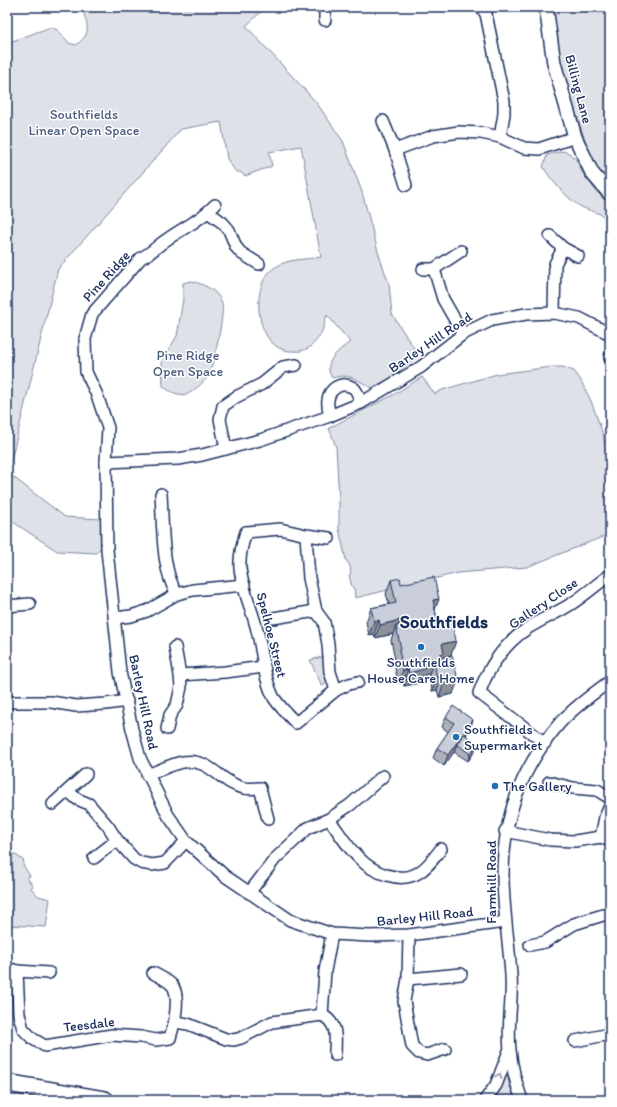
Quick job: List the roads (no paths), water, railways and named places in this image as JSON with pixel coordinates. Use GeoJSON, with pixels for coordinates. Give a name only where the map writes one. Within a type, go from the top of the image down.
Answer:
{"type":"FeatureCollection","features":[{"type":"Feature","properties":{"kind":"main road"},"geometry":{"type":"LineString","coordinates":[[7,1083],[105,1100]]}},
{"type":"Feature","properties":{"kind":"street"},"geometry":{"type":"LineString","coordinates":[[325,20],[325,9],[328,7]]}},
{"type":"Feature","properties":{"kind":"street"},"geometry":{"type":"LineString","coordinates":[[481,7],[486,14],[504,102],[504,114],[500,138]]}},
{"type":"Feature","properties":{"kind":"street","name":"Billing Lane"},"geometry":{"type":"LineString","coordinates":[[546,7],[554,63],[575,138],[592,173],[610,194]]}},
{"type":"Feature","properties":{"kind":"street"},"geometry":{"type":"LineString","coordinates":[[382,121],[395,150],[406,185]]}},
{"type":"Feature","properties":{"kind":"street"},"geometry":{"type":"LineString","coordinates":[[395,150],[433,136],[459,132],[481,133],[500,138],[524,148],[539,149],[575,138]]}},
{"type":"Feature","properties":{"kind":"street","name":"Pine Ridge"},"geometry":{"type":"LineString","coordinates":[[106,462],[108,428],[97,395],[86,372],[85,338],[92,314],[142,258],[152,253],[158,245],[192,224],[212,208],[228,230],[236,247],[241,253],[259,264]]}},
{"type":"Feature","properties":{"kind":"street"},"geometry":{"type":"LineString","coordinates":[[550,236],[563,248],[578,256]]}},
{"type":"Feature","properties":{"kind":"street"},"geometry":{"type":"LineString","coordinates":[[554,313],[555,264],[563,248]]}},
{"type":"Feature","properties":{"kind":"street"},"geometry":{"type":"LineString","coordinates":[[423,269],[434,269],[461,251]]}},
{"type":"Feature","properties":{"kind":"street"},"geometry":{"type":"LineString","coordinates":[[434,269],[443,299],[463,334]]}},
{"type":"Feature","properties":{"kind":"street","name":"Barley Hill Road"},"geometry":{"type":"LineString","coordinates":[[505,922],[409,935],[369,936],[332,934],[290,920],[225,876],[186,841],[168,815],[148,775],[138,751],[132,729],[120,672],[107,550],[106,462],[178,459],[202,455],[260,440],[330,416],[361,403],[421,367],[463,334],[492,320],[526,314],[554,313],[579,318],[610,334]]}},
{"type":"Feature","properties":{"kind":"street"},"geometry":{"type":"LineString","coordinates":[[226,449],[220,419],[223,406],[236,397],[262,384],[282,367],[296,366]]}},
{"type":"Feature","properties":{"kind":"street"},"geometry":{"type":"LineString","coordinates":[[330,416],[328,400],[335,388],[340,385],[352,386],[361,403]]}},
{"type":"Feature","properties":{"kind":"street"},"geometry":{"type":"LineString","coordinates":[[161,494],[166,561],[169,575],[177,594]]}},
{"type":"Feature","properties":{"kind":"street"},"geometry":{"type":"LineString","coordinates":[[244,585],[240,569],[240,552],[246,532],[280,529],[306,535],[329,538]]}},
{"type":"Feature","properties":{"kind":"street"},"geometry":{"type":"LineString","coordinates":[[306,535],[309,578],[316,611],[324,622],[328,644],[330,672],[336,690],[358,682]]}},
{"type":"Feature","properties":{"kind":"street","name":"Gallery Close"},"geometry":{"type":"LineString","coordinates":[[545,743],[479,693],[486,674],[499,655],[528,628],[573,603],[610,575]]}},
{"type":"Feature","properties":{"kind":"street","name":"Spelhoe Street"},"geometry":{"type":"LineString","coordinates":[[115,618],[132,616],[147,611],[177,594],[193,590],[244,585],[257,628],[264,667],[270,688],[280,707],[296,723],[336,690]]}},
{"type":"Feature","properties":{"kind":"street"},"geometry":{"type":"LineString","coordinates":[[7,606],[30,604]]}},
{"type":"Feature","properties":{"kind":"street"},"geometry":{"type":"LineString","coordinates":[[272,618],[316,611]]}},
{"type":"Feature","properties":{"kind":"street"},"geometry":{"type":"LineString","coordinates":[[167,729],[170,715],[177,705],[181,687],[175,647]]}},
{"type":"Feature","properties":{"kind":"street"},"geometry":{"type":"LineString","coordinates":[[180,675],[248,670],[264,667]]}},
{"type":"Feature","properties":{"kind":"street","name":"Farmhill Road"},"geometry":{"type":"LineString","coordinates":[[522,1100],[514,1076],[510,1049],[511,976],[505,922],[503,875],[505,831],[515,796],[526,772],[545,743],[560,723],[575,708],[610,681]]}},
{"type":"Feature","properties":{"kind":"street"},"geometry":{"type":"LineString","coordinates":[[7,702],[51,702],[76,706],[127,701]]}},
{"type":"Feature","properties":{"kind":"street"},"geometry":{"type":"LineString","coordinates":[[148,775],[183,762],[195,762],[208,766],[234,785],[245,789],[260,788],[268,819]]}},
{"type":"Feature","properties":{"kind":"street"},"geometry":{"type":"LineString","coordinates":[[53,804],[86,774]]}},
{"type":"Feature","properties":{"kind":"street"},"geometry":{"type":"LineString","coordinates":[[249,893],[275,859],[308,828],[329,819],[350,805],[383,776]]}},
{"type":"Feature","properties":{"kind":"street"},"geometry":{"type":"LineString","coordinates":[[549,782],[572,788],[596,790],[610,798]]}},
{"type":"Feature","properties":{"kind":"street"},"geometry":{"type":"LineString","coordinates":[[68,791],[77,799],[89,804],[108,826],[117,840],[134,859],[141,864],[152,865],[165,863],[186,841]]}},
{"type":"Feature","properties":{"kind":"street"},"geometry":{"type":"LineString","coordinates":[[505,831],[550,840],[575,841],[605,839],[605,817],[610,806]]}},
{"type":"Feature","properties":{"kind":"street"},"geometry":{"type":"LineString","coordinates":[[329,819],[359,859],[374,869],[391,877],[405,877],[417,874],[430,863],[441,849]]}},
{"type":"Feature","properties":{"kind":"street"},"geometry":{"type":"LineString","coordinates":[[94,858],[117,840]]}},
{"type":"Feature","properties":{"kind":"street"},"geometry":{"type":"LineString","coordinates":[[530,945],[545,942],[574,924],[603,915],[610,915]]}},
{"type":"Feature","properties":{"kind":"street"},"geometry":{"type":"LineString","coordinates":[[322,1015],[325,971],[332,934]]}},
{"type":"Feature","properties":{"kind":"street"},"geometry":{"type":"LineString","coordinates":[[409,935],[408,979],[404,1001],[412,1046],[419,1053],[427,1055],[445,1049]]}},
{"type":"Feature","properties":{"kind":"street","name":"Teesdale"},"geometry":{"type":"LineString","coordinates":[[49,973],[12,970],[23,1029],[45,1046],[112,1035],[141,1037],[156,1040],[170,1038],[175,1022],[176,1000],[173,986],[153,973]]}},
{"type":"Feature","properties":{"kind":"street"},"geometry":{"type":"LineString","coordinates":[[408,979],[461,974]]}},
{"type":"Feature","properties":{"kind":"street"},"geometry":{"type":"LineString","coordinates":[[175,1022],[188,1024],[226,1039],[234,1040],[272,1022],[322,1015],[333,1023],[335,1030],[334,1055]]}},
{"type":"Feature","properties":{"kind":"street"},"geometry":{"type":"LineString","coordinates":[[575,1041],[610,1034]]}},
{"type":"Feature","properties":{"kind":"street","name":"Farmhill Road"},"geometry":{"type":"LineString","coordinates":[[484,1100],[496,1085],[510,1049]]}},
{"type":"Feature","properties":{"kind":"place","name":"Southfields House Care Home"},"geometry":{"type":"Point","coordinates":[421,647]}},
{"type":"Feature","properties":{"kind":"place","name":"Southfields Supermarket"},"geometry":{"type":"Point","coordinates":[456,737]}},
{"type":"Feature","properties":{"kind":"place","name":"The Gallery"},"geometry":{"type":"Point","coordinates":[495,786]}},
{"type":"Feature","properties":{"kind":"district","name":"Southfields"},"geometry":{"type":"Point","coordinates":[444,622]}},
{"type":"Feature","properties":{"kind":"park label","name":"Southfields Linear Open Space"},"geometry":{"type":"Point","coordinates":[84,122]}},
{"type":"Feature","properties":{"kind":"park label","name":"Pine Ridge Open Space"},"geometry":{"type":"Point","coordinates":[188,364]}}]}
